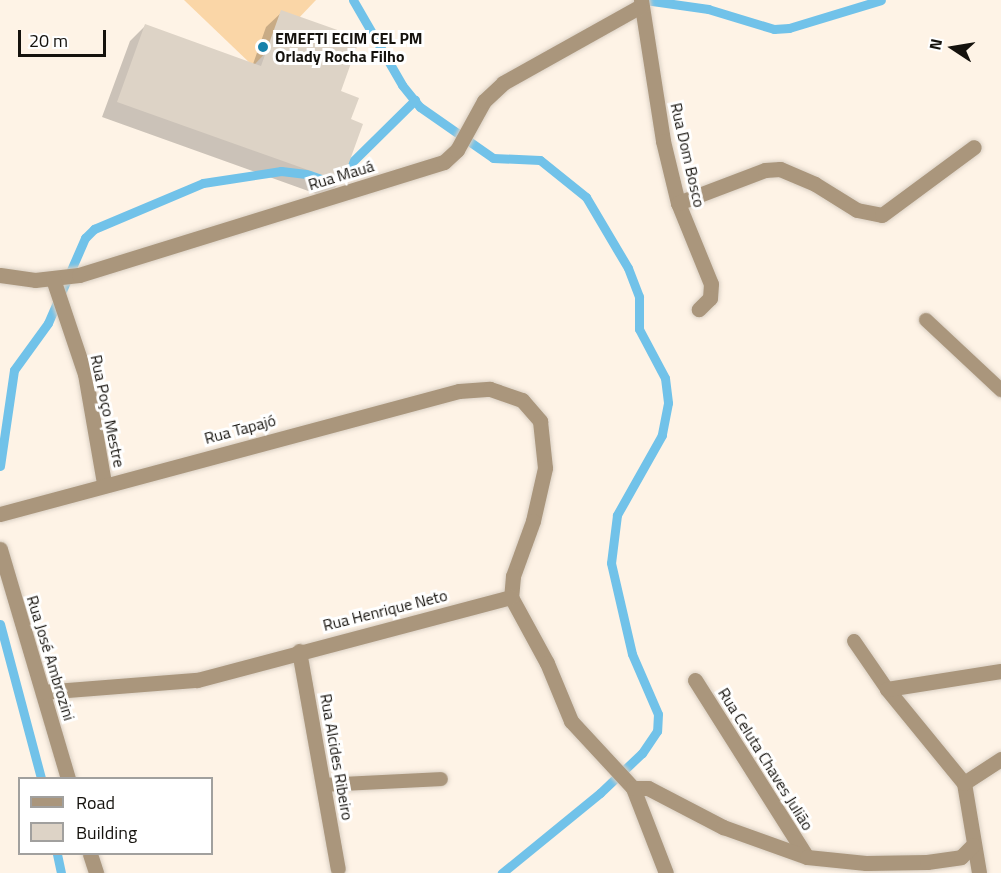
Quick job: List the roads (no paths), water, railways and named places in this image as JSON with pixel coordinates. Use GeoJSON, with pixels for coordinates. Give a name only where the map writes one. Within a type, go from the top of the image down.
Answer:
{"type":"FeatureCollection","features":[{"type":"Feature","properties":{"kind":"street","name":"Rua Dom Bosco"},"geometry":{"type":"LineString","coordinates":[[641,3],[663,141],[678,203],[711,284],[710,298],[699,309]]}},
{"type":"Feature","properties":{"kind":"street","name":"Rua Mauá"},"geometry":{"type":"LineString","coordinates":[[0,275],[53,279],[79,275],[444,162],[457,150],[483,101],[503,83],[641,3]]}},
{"type":"Feature","properties":{"kind":"street"},"geometry":{"type":"LineString","coordinates":[[678,203],[765,170],[780,169],[815,184],[857,210],[882,215],[974,147]]}},
{"type":"Feature","properties":{"kind":"street","name":"Rua Poço Mestre"},"geometry":{"type":"LineString","coordinates":[[53,279],[85,374],[104,483]]}},
{"type":"Feature","properties":{"kind":"street","name":"Rua Tapajó"},"geometry":{"type":"LineString","coordinates":[[0,514],[104,483],[440,395],[490,389],[522,400],[540,422],[544,437],[544,474],[533,521],[513,576],[511,597]]}},
{"type":"Feature","properties":{"kind":"street","name":"Rua José Ambrozini"},"geometry":{"type":"LineString","coordinates":[[0,549],[68,777]]}},
{"type":"Feature","properties":{"kind":"street"},"geometry":{"type":"LineString","coordinates":[[511,597],[547,663],[571,721],[633,788],[666,873]]}},
{"type":"Feature","properties":{"kind":"street","name":"Rua Henrique Neto"},"geometry":{"type":"LineString","coordinates":[[43,692],[197,680],[299,651],[511,597]]}},
{"type":"Feature","properties":{"kind":"street","name":"Rua Alcides Ribeiro"},"geometry":{"type":"LineString","coordinates":[[299,651],[338,869]]}},
{"type":"Feature","properties":{"kind":"street"},"geometry":{"type":"LineString","coordinates":[[887,689],[1001,671]]}},
{"type":"Feature","properties":{"kind":"street","name":"Rua Celuta Chaves Julião"},"geometry":{"type":"LineString","coordinates":[[695,680],[807,857]]}},
{"type":"Feature","properties":{"kind":"street"},"geometry":{"type":"LineString","coordinates":[[887,689],[964,783],[979,873]]}},
{"type":"Feature","properties":{"kind":"street"},"geometry":{"type":"LineString","coordinates":[[964,783],[1001,759]]}},
{"type":"Feature","properties":{"kind":"street","name":"Rua Celuta Chaves Julião"},"geometry":{"type":"LineString","coordinates":[[633,788],[648,788],[723,827],[807,857],[866,863],[927,862],[961,857],[973,845]]}},
{"type":"Feature","properties":{"kind":"street"},"geometry":{"type":"LineString","coordinates":[[90,855],[96,873]]}},
{"type":"Feature","properties":{"kind":"lane"},"geometry":{"type":"LineString","coordinates":[[926,320],[1001,390]]}},
{"type":"Feature","properties":{"kind":"lane"},"geometry":{"type":"LineString","coordinates":[[854,641],[887,689]]}},
{"type":"Feature","properties":{"kind":"lane"},"geometry":{"type":"LineString","coordinates":[[324,785],[441,779]]}},
{"type":"Feature","properties":{"kind":"waterway"},"geometry":{"type":"LineString","coordinates":[[353,0],[402,85],[420,107],[493,158],[540,160],[586,197],[628,268],[639,297],[639,329],[665,378],[668,403],[662,435],[617,515],[611,563],[632,654],[658,714],[657,731],[642,753],[600,793],[502,873]]}},
{"type":"Feature","properties":{"kind":"waterway"},"geometry":{"type":"LineString","coordinates":[[645,0],[708,9],[774,29],[789,28],[881,0]]}},
{"type":"Feature","properties":{"kind":"waterway"},"geometry":{"type":"LineString","coordinates":[[0,466],[14,370],[48,323],[85,238],[94,229],[203,183],[281,171],[323,176],[344,170],[415,100]]}},
{"type":"Feature","properties":{"kind":"waterway"},"geometry":{"type":"LineString","coordinates":[[0,624],[41,777]]}},
{"type":"Feature","properties":{"kind":"waterway"},"geometry":{"type":"LineString","coordinates":[[57,855],[61,873]]}},
{"type":"Feature","properties":{"kind":"place","name":"EMEFTI ECIM CEL PM Orlady Rocha Filho"},"geometry":{"type":"Point","coordinates":[263,47]}}]}
